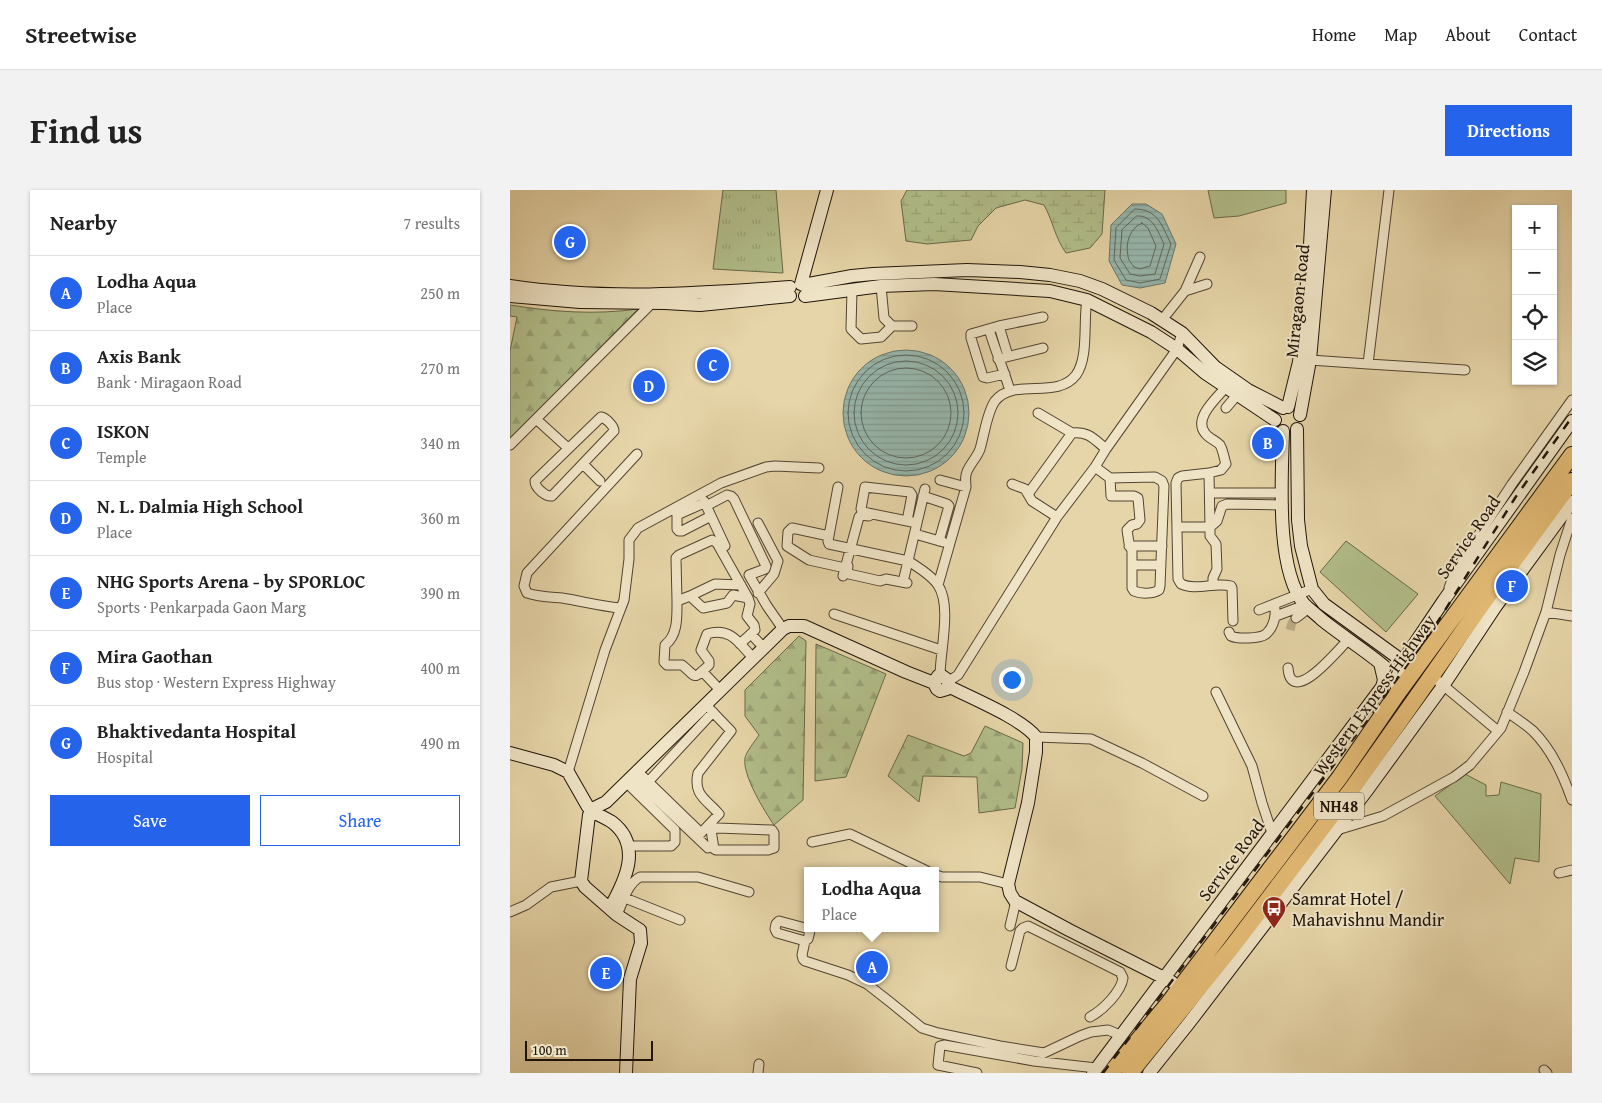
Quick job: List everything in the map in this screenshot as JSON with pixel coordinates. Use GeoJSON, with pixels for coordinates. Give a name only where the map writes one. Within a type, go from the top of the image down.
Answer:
{"type":"FeatureCollection","features":[{"type":"Feature","properties":{"kind":"highway","name":"Western Express Highway"},"geometry":{"type":"LineString","coordinates":[[1100,1071],[1187,991],[1238,940],[1354,786],[1437,681],[1572,454]]}},
{"type":"Feature","properties":{"kind":"highway","name":"Western Express Highway"},"geometry":{"type":"LineString","coordinates":[[1130,1073],[1398,694],[1409,666],[1529,526],[1572,481]]}},
{"type":"Feature","properties":{"kind":"main road"},"geometry":{"type":"LineString","coordinates":[[798,290],[827,190]]}},
{"type":"Feature","properties":{"kind":"main road","name":"Miragaon Road"},"geometry":{"type":"LineString","coordinates":[[1285,408],[1300,362],[1309,263],[1313,190]]}},
{"type":"Feature","properties":{"kind":"main road","name":"Miragaon Road"},"geometry":{"type":"LineString","coordinates":[[1300,415],[1310,360],[1325,190]]}},
{"type":"Feature","properties":{"kind":"main road"},"geometry":{"type":"LineString","coordinates":[[798,290],[866,274],[967,270],[1020,272],[1080,281],[1151,313],[1182,333],[1215,367],[1248,390],[1285,408],[1293,408],[1300,415],[1300,425],[1297,429],[1298,520],[1301,546],[1312,589],[1324,604],[1409,666]]}},
{"type":"Feature","properties":{"kind":"main road"},"geometry":{"type":"LineString","coordinates":[[510,296],[580,302],[656,298],[702,293],[852,290],[881,286],[934,284],[1050,291],[1092,303],[1151,332],[1177,349],[1205,373],[1275,420],[1279,429],[1288,432],[1297,429]]}},
{"type":"Feature","properties":{"kind":"main road"},"geometry":{"type":"LineString","coordinates":[[510,286],[656,298]]}},
{"type":"Feature","properties":{"kind":"main road"},"geometry":{"type":"LineString","coordinates":[[1092,303],[1105,291]]}},
{"type":"Feature","properties":{"kind":"main road"},"geometry":{"type":"LineString","coordinates":[[1275,420],[1279,411],[1285,408]]}},
{"type":"Feature","properties":{"kind":"main road","name":"Service Road"},"geometry":{"type":"LineString","coordinates":[[1397,677],[1409,666],[1444,600],[1568,419]]}},
{"type":"Feature","properties":{"kind":"main road"},"geometry":{"type":"LineString","coordinates":[[1283,431],[1282,499],[1288,566],[1304,603],[1348,640],[1397,677],[1398,694]]}},
{"type":"Feature","properties":{"kind":"main road"},"geometry":{"type":"LineString","coordinates":[[1149,1073],[1190,1023],[1368,789],[1437,681],[1496,606],[1572,502]]}},
{"type":"Feature","properties":{"kind":"main road"},"geometry":{"type":"LineString","coordinates":[[626,1073],[630,979],[641,943],[641,935],[640,930],[613,912],[585,887],[581,881],[592,811],[606,802],[631,777],[709,708],[720,690],[789,626],[804,626],[906,672],[943,681],[1002,712],[1030,731],[1036,737],[1036,752],[1028,803],[1008,884],[1010,893],[1016,901],[1187,991]]}},
{"type":"Feature","properties":{"kind":"main road","name":"Service Road"},"geometry":{"type":"LineString","coordinates":[[1100,1071],[1120,1035],[1138,1014],[1382,687],[1384,680],[1380,663]]}},
{"type":"Feature","properties":{"kind":"main road"},"geometry":{"type":"LineString","coordinates":[[510,752],[554,765],[568,772],[592,811],[613,823],[622,834],[629,846],[628,867],[613,912]]}},
{"type":"Feature","properties":{"kind":"street"},"geometry":{"type":"LineString","coordinates":[[1368,364],[1389,190]]}},
{"type":"Feature","properties":{"kind":"street"},"geometry":{"type":"LineString","coordinates":[[1162,320],[1185,290],[1200,257]]}},
{"type":"Feature","properties":{"kind":"street"},"geometry":{"type":"LineString","coordinates":[[1185,290],[1207,284]]}},
{"type":"Feature","properties":{"kind":"street"},"geometry":{"type":"LineString","coordinates":[[881,286],[884,318],[892,326]]}},
{"type":"Feature","properties":{"kind":"street"},"geometry":{"type":"LineString","coordinates":[[852,290],[851,329],[861,339],[880,337],[892,326],[912,326]]}},
{"type":"Feature","properties":{"kind":"street"},"geometry":{"type":"LineString","coordinates":[[510,445],[656,298]]}},
{"type":"Feature","properties":{"kind":"street"},"geometry":{"type":"LineString","coordinates":[[1092,303],[1081,364],[1076,374],[1068,383],[1058,386],[1010,391],[994,402],[976,458],[965,477],[966,487],[938,585],[945,612],[941,650],[943,681],[958,675],[1057,517],[1095,467],[1177,349],[1182,333]]}},
{"type":"Feature","properties":{"kind":"street"},"geometry":{"type":"LineString","coordinates":[[1005,374],[987,378],[983,376],[971,336],[972,333],[1043,316]]}},
{"type":"Feature","properties":{"kind":"street"},"geometry":{"type":"LineString","coordinates":[[999,326],[1008,356]]}},
{"type":"Feature","properties":{"kind":"street"},"geometry":{"type":"LineString","coordinates":[[989,329],[1010,391]]}},
{"type":"Feature","properties":{"kind":"street"},"geometry":{"type":"LineString","coordinates":[[998,358],[1043,348]]}},
{"type":"Feature","properties":{"kind":"street"},"geometry":{"type":"LineString","coordinates":[[1310,360],[1465,370]]}},
{"type":"Feature","properties":{"kind":"street"},"geometry":{"type":"LineString","coordinates":[[1226,387],[1204,413],[1201,420],[1203,431],[1222,447],[1226,464],[1221,470],[1182,476],[1178,478],[1176,483],[1178,579],[1181,584],[1192,587],[1229,585],[1232,588],[1233,621]]}},
{"type":"Feature","properties":{"kind":"street"},"geometry":{"type":"LineString","coordinates":[[1226,408],[1237,395]]}},
{"type":"Feature","properties":{"kind":"street"},"geometry":{"type":"LineString","coordinates":[[1568,419],[1572,400]]}},
{"type":"Feature","properties":{"kind":"street"},"geometry":{"type":"LineString","coordinates":[[1038,413],[1072,433],[1081,432],[1087,434],[1106,449]]}},
{"type":"Feature","properties":{"kind":"street"},"geometry":{"type":"LineString","coordinates":[[598,418],[604,418],[614,428],[614,433],[583,464],[552,496],[546,496],[535,486],[535,482],[598,418]]}},
{"type":"Feature","properties":{"kind":"street"},"geometry":{"type":"LineString","coordinates":[[536,419],[568,448]]}},
{"type":"Feature","properties":{"kind":"street"},"geometry":{"type":"LineString","coordinates":[[1028,494],[1072,433]]}},
{"type":"Feature","properties":{"kind":"street"},"geometry":{"type":"LineString","coordinates":[[620,608],[594,605],[563,598],[539,596],[527,593],[524,586],[527,573],[574,525],[638,454]]}},
{"type":"Feature","properties":{"kind":"street"},"geometry":{"type":"LineString","coordinates":[[583,464],[600,481]]}},
{"type":"Feature","properties":{"kind":"street"},"geometry":{"type":"LineString","coordinates":[[711,516],[682,531],[677,529],[677,515],[704,501],[733,478],[766,467],[819,468]]}},
{"type":"Feature","properties":{"kind":"street"},"geometry":{"type":"LineString","coordinates":[[1095,467],[1110,478],[1155,478],[1162,481],[1164,486],[1161,565],[1159,590],[1156,592],[1138,593],[1132,588],[1132,552],[1129,546],[1127,530],[1140,520],[1138,498],[1134,496],[1111,496],[1110,478]]}},
{"type":"Feature","properties":{"kind":"street"},"geometry":{"type":"LineString","coordinates":[[1209,473],[1210,536],[1216,544],[1217,569],[1213,578],[1213,585]]}},
{"type":"Feature","properties":{"kind":"street"},"geometry":{"type":"LineString","coordinates":[[940,480],[966,487]]}},
{"type":"Feature","properties":{"kind":"street"},"geometry":{"type":"LineString","coordinates":[[1012,484],[1026,489],[1032,501],[1057,517]]}},
{"type":"Feature","properties":{"kind":"street"},"geometry":{"type":"LineString","coordinates":[[838,487],[828,539],[829,544],[908,561],[918,567],[938,585]]}},
{"type":"Feature","properties":{"kind":"street"},"geometry":{"type":"LineString","coordinates":[[907,521],[912,496],[910,492],[865,487],[861,511],[907,521],[939,541],[950,544]]}},
{"type":"Feature","properties":{"kind":"street"},"geometry":{"type":"LineString","coordinates":[[851,549],[848,574],[880,581],[906,583],[908,561],[924,493],[949,506],[939,541]]}},
{"type":"Feature","properties":{"kind":"street"},"geometry":{"type":"LineString","coordinates":[[1210,493],[1282,499]]}},
{"type":"Feature","properties":{"kind":"street"},"geometry":{"type":"LineString","coordinates":[[568,772],[598,674],[624,600],[629,559],[629,540],[638,528],[704,501],[727,495],[731,496],[766,566],[765,568],[749,575],[738,575],[704,501]]}},
{"type":"Feature","properties":{"kind":"street"},"geometry":{"type":"LineString","coordinates":[[1177,527],[1210,527],[1217,521],[1222,506],[1227,504],[1282,499]]}},
{"type":"Feature","properties":{"kind":"street"},"geometry":{"type":"LineString","coordinates":[[828,539],[792,528],[788,532],[787,546],[809,560],[844,572],[860,516],[865,515],[916,528]]}},
{"type":"Feature","properties":{"kind":"street"},"geometry":{"type":"LineString","coordinates":[[1336,830],[1383,816],[1454,777],[1470,765],[1498,731],[1508,712],[1546,612],[1560,555],[1572,518]]}},
{"type":"Feature","properties":{"kind":"street"},"geometry":{"type":"LineString","coordinates":[[758,523],[778,561],[774,574],[758,593]]}},
{"type":"Feature","properties":{"kind":"street"},"geometry":{"type":"LineString","coordinates":[[740,644],[755,630],[747,616],[750,604],[741,584],[717,543],[714,540],[710,540],[679,554],[676,558],[676,623],[672,640],[664,647],[664,662],[667,665],[682,665],[693,676],[696,676],[709,663],[701,650],[707,634],[726,633],[732,635],[740,644],[753,658]]}},
{"type":"Feature","properties":{"kind":"street"},"geometry":{"type":"LineString","coordinates":[[1129,546],[1162,546]]}},
{"type":"Feature","properties":{"kind":"street"},"geometry":{"type":"LineString","coordinates":[[1132,565],[1161,565]]}},
{"type":"Feature","properties":{"kind":"street"},"geometry":{"type":"LineString","coordinates":[[749,575],[758,593],[784,629]]}},
{"type":"Feature","properties":{"kind":"street"},"geometry":{"type":"LineString","coordinates":[[677,601],[715,584],[741,584]]}},
{"type":"Feature","properties":{"kind":"street"},"geometry":{"type":"LineString","coordinates":[[1296,618],[1312,589]]}},
{"type":"Feature","properties":{"kind":"street"},"geometry":{"type":"LineString","coordinates":[[690,596],[701,608],[727,603],[733,595],[748,598]]}},
{"type":"Feature","properties":{"kind":"street"},"geometry":{"type":"LineString","coordinates":[[1259,610],[1274,604],[1304,603]]}},
{"type":"Feature","properties":{"kind":"street"},"geometry":{"type":"LineString","coordinates":[[1276,616],[1304,603]]}},
{"type":"Feature","properties":{"kind":"street"},"geometry":{"type":"LineString","coordinates":[[1229,632],[1230,636],[1236,638],[1260,637],[1268,632],[1276,616],[1274,604]]}},
{"type":"Feature","properties":{"kind":"street"},"geometry":{"type":"LineString","coordinates":[[1546,612],[1572,616]]}},
{"type":"Feature","properties":{"kind":"street"},"geometry":{"type":"LineString","coordinates":[[834,614],[941,650]]}},
{"type":"Feature","properties":{"kind":"street"},"geometry":{"type":"LineString","coordinates":[[751,634],[764,648]]}},
{"type":"Feature","properties":{"kind":"street"},"geometry":{"type":"LineString","coordinates":[[1288,668],[1289,678],[1293,681],[1304,681],[1319,670],[1348,640]]}},
{"type":"Feature","properties":{"kind":"street"},"geometry":{"type":"LineString","coordinates":[[702,671],[720,690]]}},
{"type":"Feature","properties":{"kind":"street"},"geometry":{"type":"LineString","coordinates":[[1437,681],[1498,731]]}},
{"type":"Feature","properties":{"kind":"street"},"geometry":{"type":"LineString","coordinates":[[1216,692],[1252,766],[1272,833]]}},
{"type":"Feature","properties":{"kind":"street"},"geometry":{"type":"LineString","coordinates":[[648,782],[709,708],[731,731],[698,773],[696,781],[699,794],[719,814],[702,835]]}},
{"type":"Feature","properties":{"kind":"street"},"geometry":{"type":"LineString","coordinates":[[1508,712],[1533,732],[1552,756],[1563,776],[1572,800]]}},
{"type":"Feature","properties":{"kind":"street"},"geometry":{"type":"LineString","coordinates":[[1036,737],[1091,739],[1142,763],[1203,796]]}},
{"type":"Feature","properties":{"kind":"street"},"geometry":{"type":"LineString","coordinates":[[631,777],[659,797],[716,850],[768,850],[774,848],[774,833],[768,829],[717,828],[702,835]]}},
{"type":"Feature","properties":{"kind":"street"},"geometry":{"type":"LineString","coordinates":[[629,846],[671,846],[675,842],[676,834],[674,822],[648,782],[631,777]]}},
{"type":"Feature","properties":{"kind":"street"},"geometry":{"type":"LineString","coordinates":[[631,777],[674,822],[702,835],[708,848]]}},
{"type":"Feature","properties":{"kind":"street"},"geometry":{"type":"LineString","coordinates":[[812,842],[850,834],[919,867]]}},
{"type":"Feature","properties":{"kind":"street"},"geometry":{"type":"LineString","coordinates":[[1559,873],[1572,870]]}},
{"type":"Feature","properties":{"kind":"street"},"geometry":{"type":"LineString","coordinates":[[939,876],[980,877],[1008,884]]}},
{"type":"Feature","properties":{"kind":"street"},"geometry":{"type":"LineString","coordinates":[[613,912],[625,898],[631,884],[640,877],[698,877],[750,892]]}},
{"type":"Feature","properties":{"kind":"street"},"geometry":{"type":"LineString","coordinates":[[510,912],[526,905],[551,887],[581,881]]}},
{"type":"Feature","properties":{"kind":"street"},"geometry":{"type":"LineString","coordinates":[[625,898],[680,920]]}},
{"type":"Feature","properties":{"kind":"street"},"geometry":{"type":"LineString","coordinates":[[1010,926],[1016,901]]}},
{"type":"Feature","properties":{"kind":"street"},"geometry":{"type":"LineString","coordinates":[[1011,966],[1020,931],[1028,926],[1120,972],[1123,978],[1122,984],[1106,1006],[1090,1017]]}},
{"type":"Feature","properties":{"kind":"street"},"geometry":{"type":"LineString","coordinates":[[1074,949],[1081,936]]}},
{"type":"Feature","properties":{"kind":"street"},"geometry":{"type":"LineString","coordinates":[[804,941],[802,959],[848,975],[867,984],[922,1028],[1000,1046],[1044,1053],[1091,1032],[1108,1030],[1120,1035]]}},
{"type":"Feature","properties":{"kind":"street"},"geometry":{"type":"LineString","coordinates":[[976,1073],[938,1064],[940,1046],[944,1045],[1055,1068],[1100,1071]]}},
{"type":"Feature","properties":{"kind":"green space"},"geometry":{"type":"Polygon","coordinates":[[[723,190],[776,190],[783,273],[713,269],[723,190]]]}},
{"type":"Feature","properties":{"kind":"green space"},"geometry":{"type":"Polygon","coordinates":[[[907,190],[1105,190],[1102,234],[1090,248],[1066,253],[1044,205],[1025,200],[996,208],[978,226],[971,240],[927,244],[906,241],[901,201],[907,190]]]}},
{"type":"Feature","properties":{"kind":"green space"},"geometry":{"type":"Polygon","coordinates":[[[1208,190],[1286,190],[1286,203],[1239,216],[1214,218],[1208,190]]]}},
{"type":"Feature","properties":{"kind":"green space"},"geometry":{"type":"Polygon","coordinates":[[[510,305],[574,312],[638,309],[510,439],[510,351],[517,317],[510,316],[510,305]]]}},
{"type":"Feature","properties":{"kind":"green space"},"geometry":{"type":"Polygon","coordinates":[[[1346,541],[1418,594],[1386,632],[1320,572],[1346,541]]]}},
{"type":"Feature","properties":{"kind":"green space"},"geometry":{"type":"Polygon","coordinates":[[[799,636],[806,641],[803,800],[774,825],[750,783],[745,765],[745,758],[759,735],[745,716],[745,690],[799,636]]]}},
{"type":"Feature","properties":{"kind":"green space"},"geometry":{"type":"Polygon","coordinates":[[[816,644],[886,674],[846,777],[815,781],[816,644]]]}},
{"type":"Feature","properties":{"kind":"green space"},"geometry":{"type":"Polygon","coordinates":[[[985,726],[1023,743],[1022,769],[1015,808],[979,813],[977,777],[923,776],[919,802],[888,776],[908,735],[964,756],[971,753],[985,726]]]}},
{"type":"Feature","properties":{"kind":"green space"},"geometry":{"type":"Polygon","coordinates":[[[1465,774],[1486,785],[1486,796],[1499,795],[1501,782],[1541,794],[1539,862],[1515,858],[1510,884],[1435,796],[1465,774]]]}},
{"type":"Feature","properties":{"kind":"water"},"geometry":{"type":"Polygon","coordinates":[[[1132,204],[1146,204],[1162,214],[1176,244],[1165,283],[1140,288],[1122,285],[1109,261],[1111,225],[1132,204]]]}},
{"type":"Feature","properties":{"kind":"water"},"geometry":{"type":"Polygon","coordinates":[[[906,350],[930,354],[951,368],[965,389],[969,413],[965,437],[951,458],[930,472],[906,476],[882,472],[861,458],[847,437],[843,413],[847,389],[861,368],[882,354],[906,350]]]}},
{"type":"Feature","properties":{"kind":"tunnel"},"geometry":{"type":"LineString","coordinates":[[1290,630],[1296,618]]}},
{"type":"Feature","properties":{"kind":"railway"},"geometry":{"type":"LineString","coordinates":[[1103,1073],[1377,707],[1437,623],[1515,498],[1572,417]]}},
{"type":"Feature","properties":{"kind":"place","name":"Bhaktivedanta Hospital"},"geometry":{"type":"Point","coordinates":[570,242]}},
{"type":"Feature","properties":{"kind":"place","name":"ISKON"},"geometry":{"type":"Point","coordinates":[713,365]}},
{"type":"Feature","properties":{"kind":"place","name":"N. L. Dalmia High School"},"geometry":{"type":"Point","coordinates":[649,386]}},
{"type":"Feature","properties":{"kind":"place","name":"Axis Bank"},"geometry":{"type":"Point","coordinates":[1268,443]}},
{"type":"Feature","properties":{"kind":"place","name":"Mira Gaothan"},"geometry":{"type":"Point","coordinates":[1512,586]}},
{"type":"Feature","properties":{"kind":"place","name":"Samrat Hotel / Mahavishnu Mandir"},"geometry":{"type":"Point","coordinates":[1274,929]}},
{"type":"Feature","properties":{"kind":"place","name":"Lodha Aqua"},"geometry":{"type":"Point","coordinates":[872,967]}},
{"type":"Feature","properties":{"kind":"place","name":"NHG Sports Arena - by SPORLOC"},"geometry":{"type":"Point","coordinates":[606,973]}}]}
